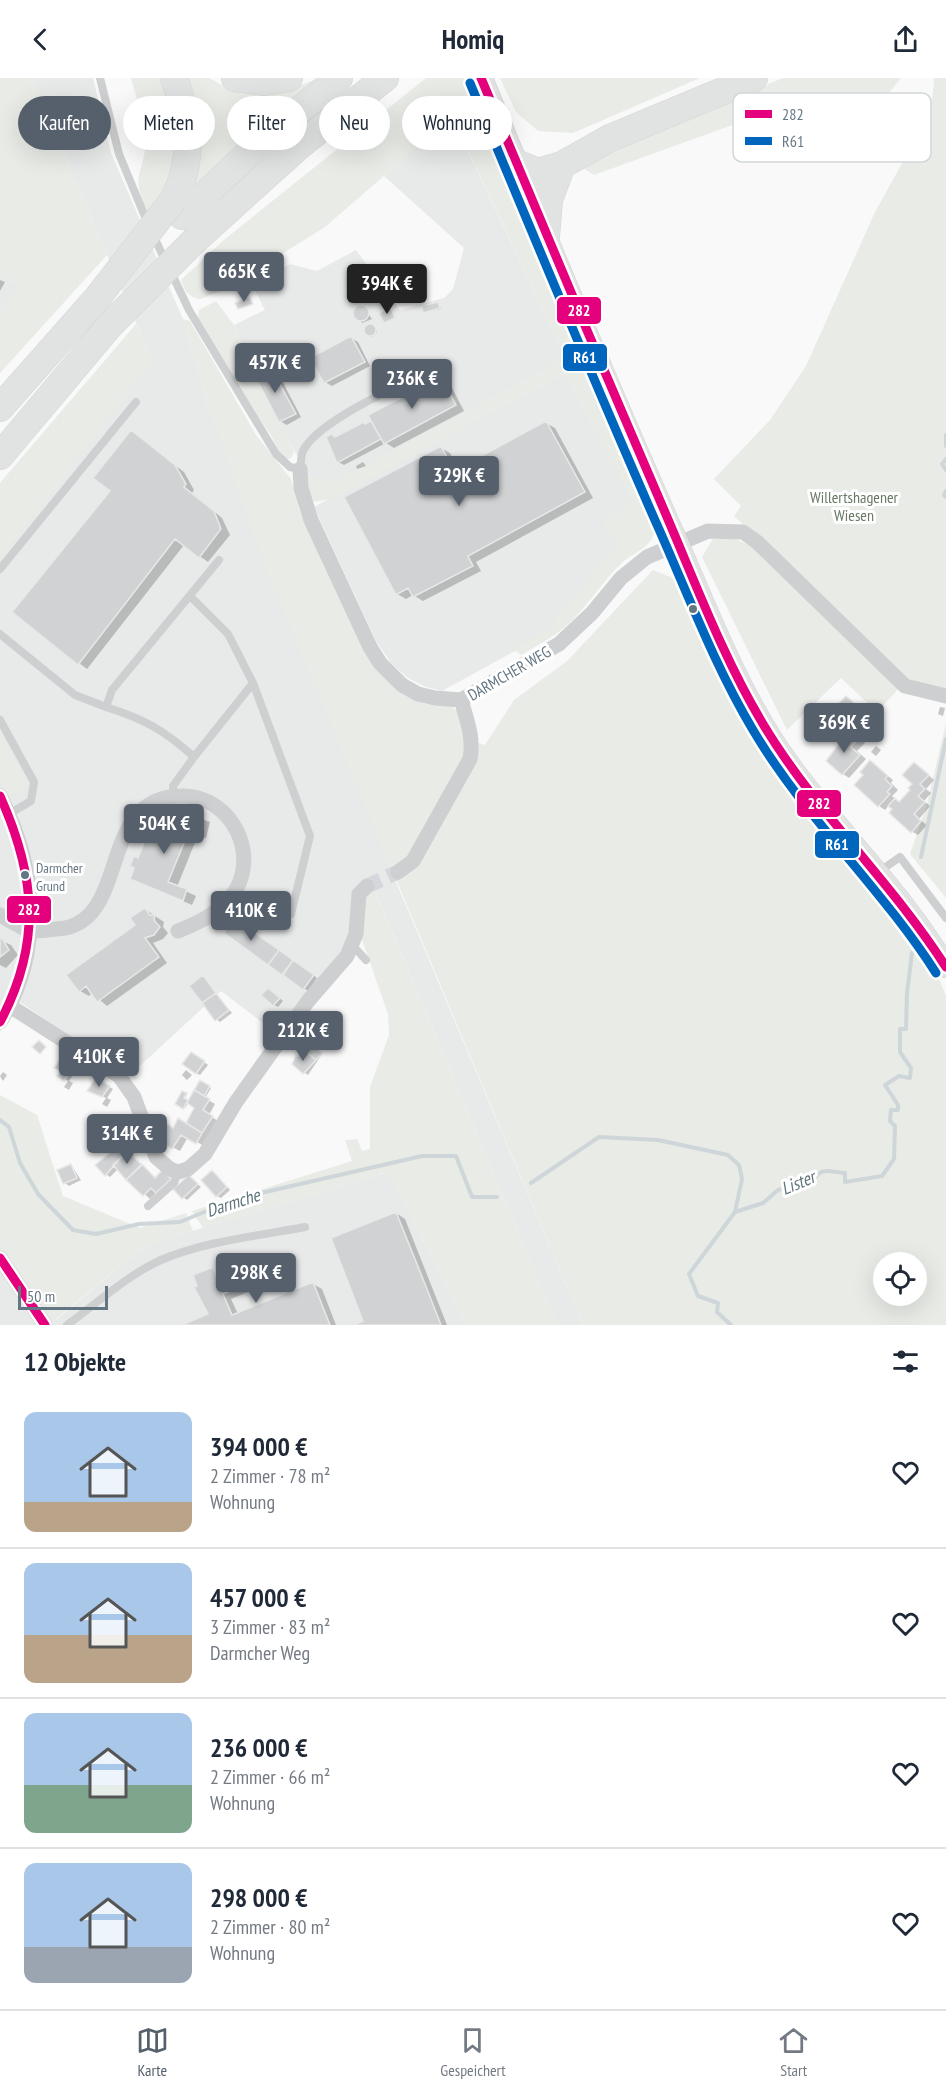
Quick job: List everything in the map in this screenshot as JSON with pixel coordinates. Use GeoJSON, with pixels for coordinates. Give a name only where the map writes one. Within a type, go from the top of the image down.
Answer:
{"type":"FeatureCollection","features":[{"type":"Feature","properties":{"kind":"highway"},"geometry":{"type":"LineString","coordinates":[[174,78],[188,124],[189,142],[178,208]]}},
{"type":"Feature","properties":{"kind":"highway"},"geometry":{"type":"LineString","coordinates":[[235,78],[264,82],[289,78]]}},
{"type":"Feature","properties":{"kind":"highway"},"geometry":{"type":"LineString","coordinates":[[0,408],[178,208],[339,78]]}},
{"type":"Feature","properties":{"kind":"highway"},"geometry":{"type":"LineString","coordinates":[[0,456],[111,324],[195,240],[299,146],[385,78]]}},
{"type":"Feature","properties":{"kind":"highway"},"geometry":{"type":"LineString","coordinates":[[516,163],[737,78]]}},
{"type":"Feature","properties":{"kind":"highway"},"geometry":{"type":"LineString","coordinates":[[516,163],[538,172],[562,165],[610,138],[754,78]]}},
{"type":"Feature","properties":{"kind":"highway"},"geometry":{"type":"LineString","coordinates":[[546,236],[549,200],[562,165]]}},
{"type":"Feature","properties":{"kind":"main road"},"geometry":{"type":"LineString","coordinates":[[481,78],[678,543],[763,723],[791,766],[879,871],[928,935],[946,967]]}},
{"type":"Feature","properties":{"kind":"street","name":"DARMCHER WEG"},"geometry":{"type":"LineString","coordinates":[[300,469],[301,488],[311,520],[362,631],[380,663],[402,685],[418,694],[461,700],[559,644],[586,620],[633,566],[678,543],[708,531],[743,532],[757,542],[905,686],[946,696]]}},
{"type":"Feature","properties":{"kind":"street"},"geometry":{"type":"LineString","coordinates":[[398,872],[413,861],[470,759],[472,747],[470,731],[461,700]]}},
{"type":"Feature","properties":{"kind":"street"},"geometry":{"type":"LineString","coordinates":[[0,796],[9,814],[28,874],[31,897],[30,931],[24,970],[10,1006],[0,1022]]}},
{"type":"Feature","properties":{"kind":"street"},"geometry":{"type":"LineString","coordinates":[[0,915],[30,931],[66,929],[86,919],[100,903],[122,838],[130,823],[143,809],[174,796],[186,796],[208,801],[226,814],[237,830],[244,860],[241,878],[232,896],[219,909],[199,923],[178,931]]}},
{"type":"Feature","properties":{"kind":"street"},"geometry":{"type":"LineString","coordinates":[[10,1006],[119,1076],[134,1097],[156,1157],[170,1169],[178,1172],[188,1169],[205,1154],[236,1102],[308,1002],[353,946],[359,894],[367,886]]}},
{"type":"Feature","properties":{"kind":"street"},"geometry":{"type":"LineString","coordinates":[[0,1258],[45,1325]]}},
{"type":"Feature","properties":{"kind":"lane"},"geometry":{"type":"LineString","coordinates":[[100,78],[119,154],[132,191],[189,310],[276,454],[290,466],[300,469],[303,451],[328,425],[435,367]]}},
{"type":"Feature","properties":{"kind":"lane"},"geometry":{"type":"LineString","coordinates":[[0,569],[136,402]]}},
{"type":"Feature","properties":{"kind":"lane"},"geometry":{"type":"LineString","coordinates":[[106,707],[112,690],[219,560]]}},
{"type":"Feature","properties":{"kind":"lane"},"geometry":{"type":"LineString","coordinates":[[190,596],[228,634],[253,683],[310,836],[291,914]]}},
{"type":"Feature","properties":{"kind":"lane"},"geometry":{"type":"LineString","coordinates":[[0,634],[75,695],[130,714],[166,732],[194,757]]}},
{"type":"Feature","properties":{"kind":"lane"},"geometry":{"type":"LineString","coordinates":[[174,796],[173,786],[253,683]]}},
{"type":"Feature","properties":{"kind":"lane"},"geometry":{"type":"LineString","coordinates":[[0,720],[34,782],[31,801],[9,814]]}},
{"type":"Feature","properties":{"kind":"lane"},"geometry":{"type":"LineString","coordinates":[[879,871],[900,857],[946,918]]}},
{"type":"Feature","properties":{"kind":"lane"},"geometry":{"type":"LineString","coordinates":[[353,946],[366,960]]}},
{"type":"Feature","properties":{"kind":"lane"},"geometry":{"type":"LineString","coordinates":[[148,1206],[174,1183],[178,1172]]}},
{"type":"Feature","properties":{"kind":"lane"},"geometry":{"type":"LineString","coordinates":[[67,1325],[133,1277],[162,1260],[204,1247],[305,1227]]}},
{"type":"Feature","properties":{"kind":"shaded area"},"geometry":{"type":"Polygon","coordinates":[[[32,78],[93,78],[97,96],[40,96],[32,78]]]}},
{"type":"Feature","properties":{"kind":"shaded area"},"geometry":{"type":"Polygon","coordinates":[[[63,150],[110,150],[183,319],[209,410],[391,870],[583,1325],[557,1325],[370,879],[352,938],[280,1036],[221,991],[128,1077],[20,1002],[0,1032],[0,552],[152,361],[63,150]]]}},
{"type":"Feature","properties":{"kind":"shaded area"},"geometry":{"type":"Polygon","coordinates":[[[413,150],[467,150],[566,358],[317,492],[252,374],[234,325],[265,310],[252,285],[290,264],[317,271],[356,250],[400,310],[444,298],[453,289],[464,248],[384,176],[413,150]]]}},
{"type":"Feature","properties":{"kind":"shaded area"},"geometry":{"type":"Polygon","coordinates":[[[0,274],[20,286],[0,313],[0,274]]]}},
{"type":"Feature","properties":{"kind":"shaded area"},"geometry":{"type":"Polygon","coordinates":[[[565,373],[646,526],[555,629],[442,691],[426,687],[408,678],[391,663],[376,641],[314,507],[565,373]]]}},
{"type":"Feature","properties":{"kind":"shaded area"},"geometry":{"type":"Polygon","coordinates":[[[388,1172],[466,1325],[0,1325],[0,1240],[56,1320],[146,1245],[388,1172]]]}},
{"type":"Feature","properties":{"kind":"green space"},"geometry":{"type":"Polygon","coordinates":[[[0,78],[32,78],[40,96],[18,96],[18,150],[63,150],[107,255],[0,373],[0,313],[20,286],[0,274],[0,78]]]}},
{"type":"Feature","properties":{"kind":"green space"},"geometry":{"type":"Polygon","coordinates":[[[131,78],[164,78],[170,96],[136,96],[131,78]]]}},
{"type":"Feature","properties":{"kind":"green space"},"geometry":{"type":"Polygon","coordinates":[[[183,78],[209,78],[229,89],[295,87],[320,78],[299,96],[227,96],[227,150],[236,150],[184,194],[184,150],[215,150],[215,96],[183,96],[183,78]]]}},
{"type":"Feature","properties":{"kind":"green space"},"geometry":{"type":"Polygon","coordinates":[[[426,78],[464,78],[471,96],[404,96],[426,78]]]}},
{"type":"Feature","properties":{"kind":"green space"},"geometry":{"type":"Polygon","coordinates":[[[500,78],[700,78],[573,133],[538,131],[516,112],[512,104],[512,96],[508,96],[500,78]]]}},
{"type":"Feature","properties":{"kind":"green space"},"geometry":{"type":"Polygon","coordinates":[[[783,78],[901,78],[888,93],[747,93],[783,78]]]}},
{"type":"Feature","properties":{"kind":"green space","name":"Willertshagener Wiesen"},"geometry":{"type":"Polygon","coordinates":[[[934,78],[946,78],[946,694],[917,689],[734,516],[741,506],[714,479],[770,420],[806,366],[875,212],[903,162],[931,162],[931,101],[934,78]]]}},
{"type":"Feature","properties":{"kind":"green space"},"geometry":{"type":"Polygon","coordinates":[[[402,97],[402,150],[414,150],[325,227],[226,289],[200,299],[186,292],[181,280],[225,239],[336,150],[390,150],[390,107],[402,97]]]}},
{"type":"Feature","properties":{"kind":"green space"},"geometry":{"type":"Polygon","coordinates":[[[733,99],[733,125],[594,175],[580,166],[611,149],[733,99]]]}},
{"type":"Feature","properties":{"kind":"green space"},"geometry":{"type":"Polygon","coordinates":[[[145,150],[176,150],[173,176],[148,214],[138,183],[145,150]]]}},
{"type":"Feature","properties":{"kind":"green space"},"geometry":{"type":"Polygon","coordinates":[[[468,150],[494,150],[617,447],[654,528],[654,534],[648,544],[616,569],[573,620],[555,635],[521,655],[513,649],[545,632],[610,553],[618,549],[602,520],[633,503],[565,373],[332,499],[312,502],[307,495],[307,477],[331,478],[333,483],[566,358],[468,150]]]}},
{"type":"Feature","properties":{"kind":"green space"},"geometry":{"type":"Polygon","coordinates":[[[216,301],[234,325],[252,374],[280,423],[288,428],[284,430],[294,452],[291,458],[285,459],[280,453],[198,319],[199,310],[216,301]]]}},
{"type":"Feature","properties":{"kind":"green space"},"geometry":{"type":"Polygon","coordinates":[[[183,319],[190,321],[256,435],[291,479],[300,512],[359,639],[404,695],[426,704],[451,706],[459,713],[463,724],[465,759],[410,858],[391,870],[265,567],[209,410],[183,319]]]}},
{"type":"Feature","properties":{"kind":"green space"},"geometry":{"type":"Polygon","coordinates":[[[136,324],[152,361],[0,559],[0,483],[136,324]]]}},
{"type":"Feature","properties":{"kind":"green space"},"geometry":{"type":"Polygon","coordinates":[[[714,537],[730,537],[749,545],[900,687],[877,712],[841,678],[787,730],[702,557],[714,537]]]}},
{"type":"Feature","properties":{"kind":"green space"},"geometry":{"type":"Polygon","coordinates":[[[653,570],[673,578],[720,679],[771,759],[894,910],[937,974],[946,996],[946,1325],[583,1325],[396,879],[411,871],[476,742],[485,745],[514,700],[567,661],[653,570]]]}},
{"type":"Feature","properties":{"kind":"green space"},"geometry":{"type":"Polygon","coordinates":[[[946,723],[946,898],[910,854],[926,808],[946,723]]]}},
{"type":"Feature","properties":{"kind":"green space"},"geometry":{"type":"Polygon","coordinates":[[[0,733],[27,781],[26,789],[18,795],[9,794],[0,780],[0,733]]]}},
{"type":"Feature","properties":{"kind":"green space"},"geometry":{"type":"Polygon","coordinates":[[[374,889],[557,1325],[466,1325],[388,1172],[203,1228],[192,1211],[352,1161],[345,1140],[357,1139],[362,1151],[370,1149],[370,1087],[389,1035],[388,1014],[360,934],[367,893],[374,889]]]}},
{"type":"Feature","properties":{"kind":"green space"},"geometry":{"type":"Polygon","coordinates":[[[0,1095],[37,1115],[63,1196],[140,1228],[186,1213],[193,1231],[146,1245],[55,1320],[0,1240],[0,1095]]]}},
{"type":"Feature","properties":{"kind":"building"},"geometry":{"type":"Polygon","coordinates":[[[249,296],[253,304],[238,309],[235,303],[249,296]]]}},
{"type":"Feature","properties":{"kind":"building"},"geometry":{"type":"Polygon","coordinates":[[[438,302],[440,308],[423,313],[422,306],[438,302]]]}},
{"type":"Feature","properties":{"kind":"building"},"geometry":{"type":"Polygon","coordinates":[[[361,305],[367,307],[369,313],[367,319],[361,321],[355,319],[353,313],[355,307],[361,305]]]}},
{"type":"Feature","properties":{"kind":"building"},"geometry":{"type":"Polygon","coordinates":[[[390,307],[395,318],[384,323],[379,313],[390,307]]]}},
{"type":"Feature","properties":{"kind":"building"},"geometry":{"type":"Polygon","coordinates":[[[372,324],[375,325],[375,335],[368,336],[365,335],[364,328],[365,325],[372,324]]]}},
{"type":"Feature","properties":{"kind":"building"},"geometry":{"type":"Polygon","coordinates":[[[351,336],[365,362],[324,383],[310,358],[351,336]]]}},
{"type":"Feature","properties":{"kind":"building"},"geometry":{"type":"Polygon","coordinates":[[[270,366],[296,414],[279,422],[254,374],[270,366]]]}},
{"type":"Feature","properties":{"kind":"building"},"geometry":{"type":"Polygon","coordinates":[[[441,377],[456,405],[384,444],[368,415],[441,377]]]}},
{"type":"Feature","properties":{"kind":"building"},"geometry":{"type":"Polygon","coordinates":[[[371,421],[381,439],[337,463],[326,437],[331,434],[335,437],[364,422],[365,424],[371,421]]]}},
{"type":"Feature","properties":{"kind":"building"},"geometry":{"type":"Polygon","coordinates":[[[546,421],[585,492],[468,556],[473,566],[413,597],[408,588],[396,595],[344,497],[441,446],[454,471],[546,421]]]}},
{"type":"Feature","properties":{"kind":"building"},"geometry":{"type":"Polygon","coordinates":[[[131,430],[175,465],[186,484],[184,487],[214,511],[221,529],[199,558],[175,539],[78,665],[12,612],[110,491],[93,478],[131,430]]]}},
{"type":"Feature","properties":{"kind":"building"},"geometry":{"type":"Polygon","coordinates":[[[846,696],[862,710],[857,719],[839,703],[846,696]]]}},
{"type":"Feature","properties":{"kind":"building"},"geometry":{"type":"Polygon","coordinates":[[[837,719],[849,730],[839,741],[827,730],[837,719]]]}},
{"type":"Feature","properties":{"kind":"building"},"geometry":{"type":"Polygon","coordinates":[[[849,730],[859,738],[851,747],[860,755],[842,775],[826,761],[849,730]]]}},
{"type":"Feature","properties":{"kind":"building"},"geometry":{"type":"Polygon","coordinates":[[[870,760],[888,776],[885,779],[892,786],[887,792],[890,794],[878,807],[854,785],[863,775],[860,772],[870,760]]]}},
{"type":"Feature","properties":{"kind":"building"},"geometry":{"type":"Polygon","coordinates":[[[914,762],[929,775],[920,784],[925,789],[918,796],[925,802],[914,814],[921,821],[911,833],[889,813],[892,809],[888,806],[895,798],[899,802],[910,790],[908,788],[912,784],[902,775],[914,762]]]}},
{"type":"Feature","properties":{"kind":"building"},"geometry":{"type":"Polygon","coordinates":[[[187,810],[203,818],[197,834],[189,831],[168,882],[187,889],[183,901],[130,879],[134,868],[130,866],[134,856],[138,858],[154,818],[178,827],[187,810]]]}},
{"type":"Feature","properties":{"kind":"building"},"geometry":{"type":"Polygon","coordinates":[[[145,908],[150,915],[155,915],[154,920],[160,927],[154,935],[145,938],[159,957],[97,1002],[86,986],[79,992],[66,975],[135,925],[130,918],[145,908]]]}},
{"type":"Feature","properties":{"kind":"building"},"geometry":{"type":"Polygon","coordinates":[[[234,918],[279,950],[268,965],[224,933],[234,918]]]}},
{"type":"Feature","properties":{"kind":"building"},"geometry":{"type":"Polygon","coordinates":[[[2,938],[9,950],[0,957],[0,939],[2,938]]]}},
{"type":"Feature","properties":{"kind":"building"},"geometry":{"type":"Polygon","coordinates":[[[279,950],[293,960],[282,975],[268,965],[279,950]]]}},
{"type":"Feature","properties":{"kind":"building"},"geometry":{"type":"Polygon","coordinates":[[[293,960],[314,975],[303,990],[283,975],[293,960]]]}},
{"type":"Feature","properties":{"kind":"building"},"geometry":{"type":"Polygon","coordinates":[[[203,975],[216,993],[202,1003],[189,986],[203,975]]]}},
{"type":"Feature","properties":{"kind":"building"},"geometry":{"type":"Polygon","coordinates":[[[268,988],[280,998],[273,1006],[261,995],[268,988]]]}},
{"type":"Feature","properties":{"kind":"building"},"geometry":{"type":"Polygon","coordinates":[[[216,993],[229,1010],[215,1021],[202,1003],[216,993]]]}},
{"type":"Feature","properties":{"kind":"building"},"geometry":{"type":"Polygon","coordinates":[[[39,1040],[46,1047],[40,1054],[32,1047],[39,1040]]]}},
{"type":"Feature","properties":{"kind":"building"},"geometry":{"type":"Polygon","coordinates":[[[310,1043],[322,1053],[316,1060],[304,1050],[310,1043]]]}},
{"type":"Feature","properties":{"kind":"building"},"geometry":{"type":"Polygon","coordinates":[[[304,1050],[316,1060],[303,1074],[292,1064],[296,1055],[298,1056],[304,1050]]]}},
{"type":"Feature","properties":{"kind":"building"},"geometry":{"type":"Polygon","coordinates":[[[191,1052],[205,1061],[196,1074],[182,1064],[191,1052]]]}},
{"type":"Feature","properties":{"kind":"building"},"geometry":{"type":"Polygon","coordinates":[[[62,1056],[71,1061],[69,1064],[73,1066],[64,1081],[57,1076],[60,1071],[54,1068],[62,1056]]]}},
{"type":"Feature","properties":{"kind":"building"},"geometry":{"type":"Polygon","coordinates":[[[96,1077],[110,1086],[102,1097],[87,1091],[96,1077]]]}},
{"type":"Feature","properties":{"kind":"building"},"geometry":{"type":"Polygon","coordinates":[[[200,1080],[210,1086],[204,1096],[194,1090],[200,1080]]]}},
{"type":"Feature","properties":{"kind":"building"},"geometry":{"type":"Polygon","coordinates":[[[194,1090],[210,1099],[203,1110],[213,1116],[202,1133],[186,1123],[194,1108],[187,1103],[194,1090]]]}},
{"type":"Feature","properties":{"kind":"building"},"geometry":{"type":"Polygon","coordinates":[[[182,1091],[187,1093],[184,1098],[188,1100],[183,1109],[175,1104],[182,1091]]]}},
{"type":"Feature","properties":{"kind":"building"},"geometry":{"type":"Polygon","coordinates":[[[178,1118],[202,1133],[196,1144],[181,1135],[172,1149],[164,1144],[166,1141],[153,1133],[161,1119],[173,1128],[178,1118]]]}},
{"type":"Feature","properties":{"kind":"building"},"geometry":{"type":"Polygon","coordinates":[[[116,1148],[123,1155],[105,1176],[95,1165],[116,1148]]]}},
{"type":"Feature","properties":{"kind":"building"},"geometry":{"type":"Polygon","coordinates":[[[128,1151],[142,1165],[126,1180],[113,1165],[128,1151]]]}},
{"type":"Feature","properties":{"kind":"building"},"geometry":{"type":"Polygon","coordinates":[[[71,1164],[77,1178],[63,1184],[57,1170],[71,1164]]]}},
{"type":"Feature","properties":{"kind":"building"},"geometry":{"type":"Polygon","coordinates":[[[142,1164],[155,1178],[162,1170],[171,1179],[156,1193],[151,1188],[143,1196],[126,1180],[142,1164]]]}},
{"type":"Feature","properties":{"kind":"building"},"geometry":{"type":"Polygon","coordinates":[[[212,1170],[227,1187],[216,1197],[201,1180],[212,1170]]]}},
{"type":"Feature","properties":{"kind":"building"},"geometry":{"type":"Polygon","coordinates":[[[189,1175],[198,1184],[182,1199],[173,1189],[189,1175]]]}},
{"type":"Feature","properties":{"kind":"building"},"geometry":{"type":"Polygon","coordinates":[[[396,1212],[441,1325],[353,1325],[363,1321],[331,1238],[396,1212]]]}},
{"type":"Feature","properties":{"kind":"building"},"geometry":{"type":"Polygon","coordinates":[[[213,1267],[217,1278],[244,1267],[250,1283],[223,1294],[232,1315],[313,1282],[330,1325],[182,1325],[208,1314],[194,1287],[197,1286],[193,1275],[213,1267]]]}},
{"type":"Feature","properties":{"kind":"waterway","name":"Lister"},"geometry":{"type":"LineString","coordinates":[[946,435],[946,446]]}},
{"type":"Feature","properties":{"kind":"waterway","name":"Lister"},"geometry":{"type":"LineString","coordinates":[[946,459],[942,464],[946,470]]}},
{"type":"Feature","properties":{"kind":"waterway","name":"Lister"},"geometry":{"type":"LineString","coordinates":[[946,491],[944,495],[946,497]]}},
{"type":"Feature","properties":{"kind":"waterway","name":"Lister"},"geometry":{"type":"LineString","coordinates":[[921,857],[946,739]]}},
{"type":"Feature","properties":{"kind":"waterway","name":"Lister"},"geometry":{"type":"LineString","coordinates":[[731,1325],[717,1312],[718,1303],[698,1296],[689,1274],[735,1212],[763,1203],[778,1190],[813,1181],[819,1173],[823,1172],[845,1173],[845,1182],[882,1176],[894,1159],[895,1126],[890,1121],[891,1110],[898,1110],[898,1105],[885,1085],[899,1076],[910,1078],[911,1068],[900,1052],[900,1029],[906,1029],[907,993],[912,953]]}},
{"type":"Feature","properties":{"kind":"waterway","name":"Darmche"},"geometry":{"type":"LineString","coordinates":[[0,1120],[9,1127],[20,1163],[38,1194],[73,1230],[96,1234],[139,1224],[180,1222],[209,1210],[240,1204],[261,1193],[422,1156],[456,1156],[472,1197],[497,1197]]}},
{"type":"Feature","properties":{"kind":"waterway","name":"Darmche"},"geometry":{"type":"LineString","coordinates":[[531,1183],[599,1137],[658,1140],[728,1155],[739,1165],[742,1179],[735,1212]]}},
{"type":"Feature","properties":{"kind":"tunnel"},"geometry":{"type":"LineString","coordinates":[[367,886],[398,872]]}},
{"type":"Feature","properties":{"kind":"transit line","name":"282"},"geometry":{"type":"LineString","coordinates":[[481,78],[700,596],[749,699],[763,724],[806,787],[902,905],[946,967]]}},
{"type":"Feature","properties":{"kind":"transit line","name":"R61"},"geometry":{"type":"LineString","coordinates":[[470,83],[630,464],[725,679],[753,730],[796,793],[892,911],[936,973]]}},
{"type":"Feature","properties":{"kind":"transit line","name":"282"},"geometry":{"type":"LineString","coordinates":[[0,796],[21,854],[27,882],[29,909],[28,937],[23,965],[14,993],[0,1022]]}},
{"type":"Feature","properties":{"kind":"transit line","name":"282"},"geometry":{"type":"LineString","coordinates":[[0,1258],[45,1325]]}},
{"type":"Feature","properties":{"kind":"place","name":"Darmcher Grund"},"geometry":{"type":"Point","coordinates":[25,875]}}]}
